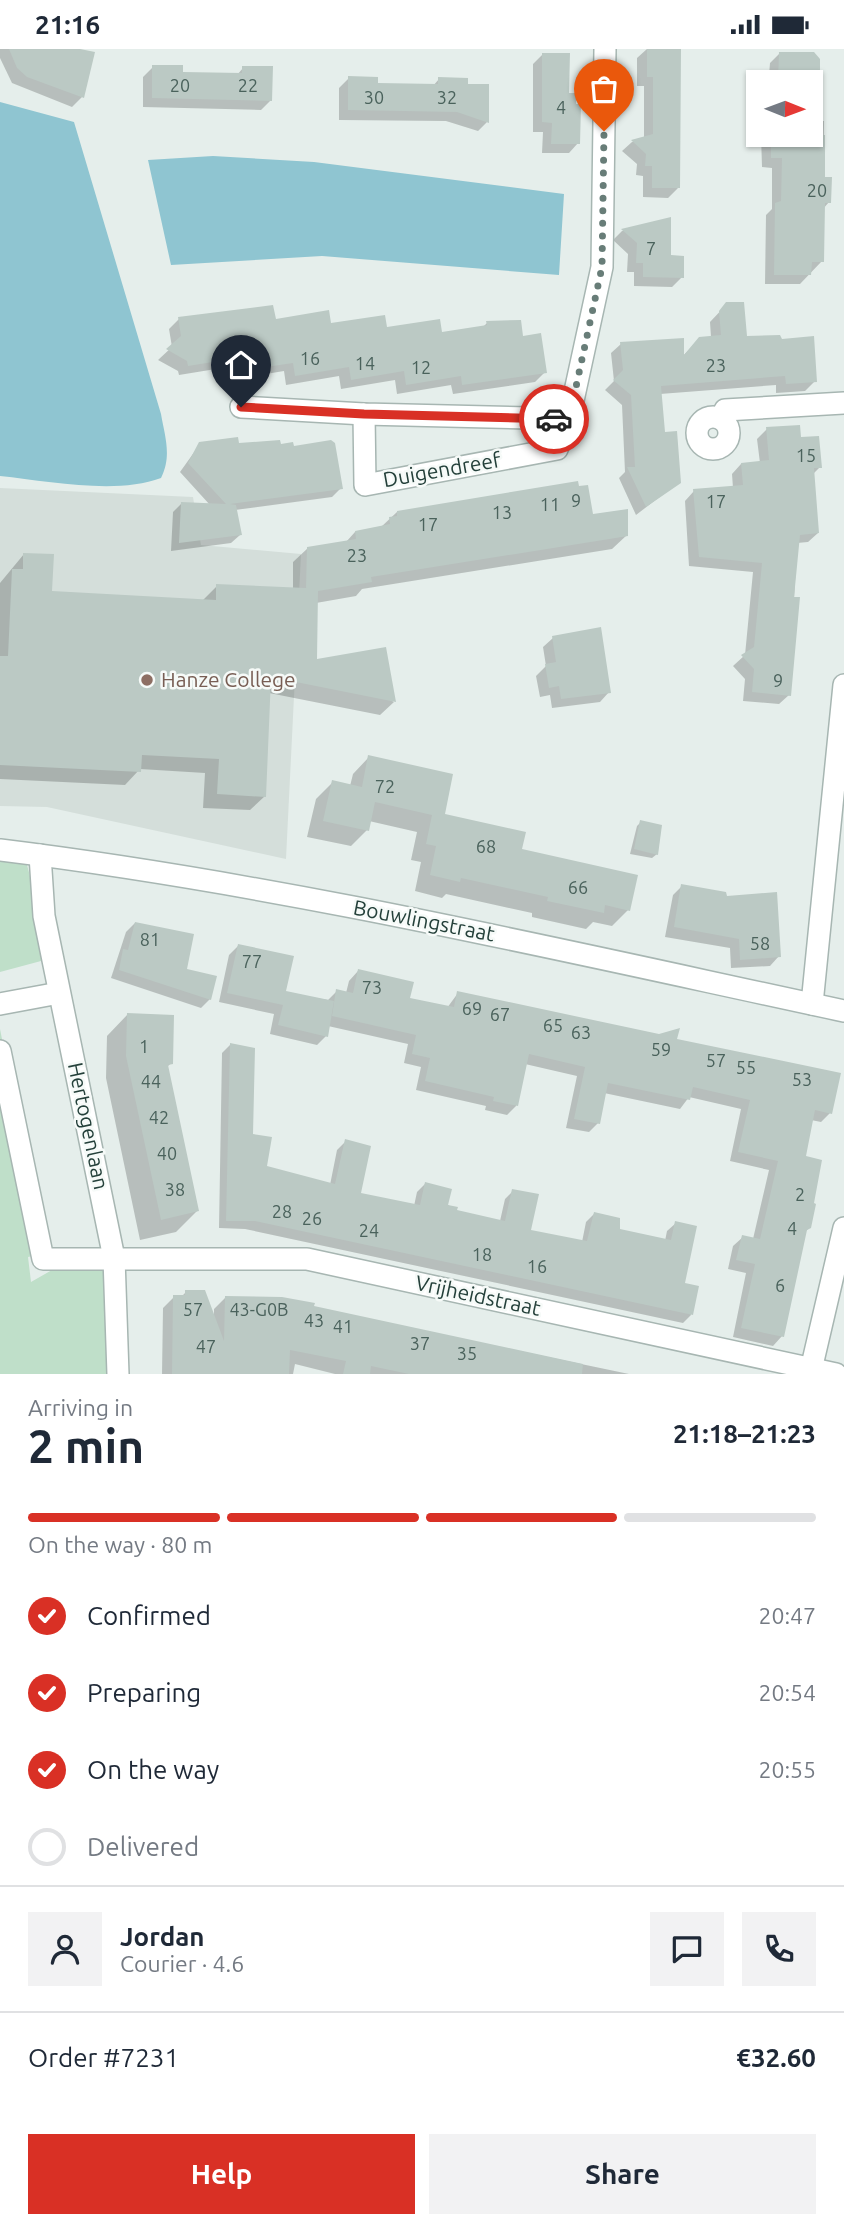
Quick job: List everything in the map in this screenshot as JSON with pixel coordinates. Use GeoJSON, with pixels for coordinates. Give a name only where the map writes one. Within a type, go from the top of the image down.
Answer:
{"type":"FeatureCollection","features":[{"type":"Feature","properties":{"kind":"street","name":"Duigendreef"},"geometry":{"type":"LineString","coordinates":[[364,414],[365,485],[557,449],[569,419],[602,267],[605,49]]}},
{"type":"Feature","properties":{"kind":"street"},"geometry":{"type":"LineString","coordinates":[[721,419],[725,410],[844,403]]}},
{"type":"Feature","properties":{"kind":"street","name":"Duigendreef"},"geometry":{"type":"LineString","coordinates":[[241,407],[364,414],[569,419]]}},
{"type":"Feature","properties":{"kind":"street"},"geometry":{"type":"LineString","coordinates":[[812,1004],[844,685]]}},
{"type":"Feature","properties":{"kind":"street","name":"Bouwlingstraat"},"geometry":{"type":"LineString","coordinates":[[0,850],[117,865],[415,919],[645,965],[844,1011]]}},
{"type":"Feature","properties":{"kind":"street","name":"Hertogenlaan"},"geometry":{"type":"LineString","coordinates":[[40,855],[44,916],[114,1258],[118,1374]]}},
{"type":"Feature","properties":{"kind":"street"},"geometry":{"type":"LineString","coordinates":[[0,1004],[59,993]]}},
{"type":"Feature","properties":{"kind":"street"},"geometry":{"type":"LineString","coordinates":[[0,1051],[43,1259],[114,1258]]}},
{"type":"Feature","properties":{"kind":"street"},"geometry":{"type":"LineString","coordinates":[[811,1371],[844,1229]]}},
{"type":"Feature","properties":{"kind":"street","name":"Vrijheidstraat"},"geometry":{"type":"LineString","coordinates":[[114,1258],[307,1259],[811,1371],[836,1374]]}},
{"type":"Feature","properties":{"kind":"shaded area","name":"Hanze College"},"geometry":{"type":"Polygon","coordinates":[[[0,488],[193,497],[201,545],[301,554],[286,859],[47,807],[0,806],[0,488]]]}},
{"type":"Feature","properties":{"kind":"green space"},"geometry":{"type":"Polygon","coordinates":[[[0,860],[27,865],[49,947],[41,961],[0,972],[0,860]]]}},
{"type":"Feature","properties":{"kind":"green space"},"geometry":{"type":"Polygon","coordinates":[[[0,1029],[42,1241],[47,1253],[28,1257],[31,1282],[59,1266],[111,1270],[120,1374],[0,1374],[0,1029]]]}},
{"type":"Feature","properties":{"kind":"water"},"geometry":{"type":"Polygon","coordinates":[[[0,102],[74,122],[161,414],[167,454],[161,478],[124,486],[103,486],[0,476],[0,102]]]}},
{"type":"Feature","properties":{"kind":"water"},"geometry":{"type":"Polygon","coordinates":[[[213,156],[314,162],[564,194],[559,275],[322,256],[171,265],[148,160],[213,156]]]}},
{"type":"Feature","properties":{"kind":"building"},"geometry":{"type":"Polygon","coordinates":[[[9,49],[80,49],[95,52],[84,98],[27,77],[17,68],[9,49]]]}},
{"type":"Feature","properties":{"kind":"building"},"geometry":{"type":"Polygon","coordinates":[[[647,49],[681,49],[680,188],[652,188],[652,166],[645,166],[646,154],[631,140],[653,134],[653,77],[647,77],[647,49]]]}},
{"type":"Feature","properties":{"kind":"building"},"geometry":{"type":"Polygon","coordinates":[[[779,52],[814,52],[820,59],[820,70],[778,70],[779,52]]]}},
{"type":"Feature","properties":{"kind":"building"},"geometry":{"type":"Polygon","coordinates":[[[542,53],[570,53],[569,93],[576,93],[576,104],[581,104],[580,144],[551,144],[552,123],[542,122],[542,53]]]}},
{"type":"Feature","properties":{"kind":"building"},"geometry":{"type":"Polygon","coordinates":[[[152,65],[183,65],[183,72],[242,73],[242,66],[273,66],[272,101],[152,98],[152,65]]]}},
{"type":"Feature","properties":{"kind":"building"},"geometry":{"type":"Polygon","coordinates":[[[348,76],[378,77],[378,83],[438,84],[438,77],[468,78],[468,84],[489,84],[489,123],[457,112],[348,110],[348,76]]]}},
{"type":"Feature","properties":{"kind":"building"},"geometry":{"type":"Polygon","coordinates":[[[825,135],[825,177],[832,177],[831,203],[825,203],[824,262],[812,262],[811,275],[774,275],[775,203],[781,201],[782,158],[771,158],[771,147],[823,147],[825,135]]]}},
{"type":"Feature","properties":{"kind":"building"},"geometry":{"type":"Polygon","coordinates":[[[671,217],[671,255],[684,256],[684,278],[643,277],[643,263],[636,263],[637,243],[621,229],[671,217]]]}},
{"type":"Feature","properties":{"kind":"building"},"geometry":{"type":"Polygon","coordinates":[[[726,302],[744,302],[747,336],[780,335],[782,339],[814,336],[817,382],[786,384],[785,376],[661,386],[665,432],[677,431],[681,483],[646,507],[627,467],[635,467],[631,395],[613,380],[623,370],[620,342],[684,338],[684,355],[699,337],[721,335],[719,311],[726,302]]]}},
{"type":"Feature","properties":{"kind":"building"},"geometry":{"type":"Polygon","coordinates":[[[273,305],[276,319],[329,310],[331,323],[385,315],[387,327],[440,319],[442,332],[487,325],[486,321],[521,320],[523,336],[541,333],[547,373],[462,385],[461,376],[406,385],[404,371],[351,380],[349,367],[295,376],[293,363],[239,371],[237,358],[188,366],[187,361],[166,349],[181,336],[178,317],[273,305]]]}},
{"type":"Feature","properties":{"kind":"building"},"geometry":{"type":"Polygon","coordinates":[[[800,425],[801,437],[819,436],[822,468],[814,468],[819,533],[800,535],[794,597],[800,597],[791,696],[752,692],[754,669],[741,655],[754,647],[762,563],[699,557],[693,489],[743,485],[741,463],[769,460],[766,427],[800,425]]]}},
{"type":"Feature","properties":{"kind":"building"},"geometry":{"type":"Polygon","coordinates":[[[238,437],[239,443],[280,440],[281,444],[293,442],[294,446],[331,440],[335,443],[343,489],[230,504],[236,505],[242,535],[179,543],[181,502],[226,504],[188,463],[199,442],[238,437]]]}},
{"type":"Feature","properties":{"kind":"building"},"geometry":{"type":"Polygon","coordinates":[[[578,481],[579,486],[588,485],[593,514],[628,509],[628,536],[371,577],[372,582],[318,591],[317,659],[386,647],[396,702],[271,677],[266,797],[217,794],[219,759],[142,755],[141,772],[0,765],[0,656],[8,656],[12,569],[23,569],[23,553],[54,554],[52,591],[216,600],[216,584],[306,588],[307,547],[356,539],[355,531],[390,524],[389,517],[397,516],[397,511],[578,481]]]}},
{"type":"Feature","properties":{"kind":"building"},"geometry":{"type":"Polygon","coordinates":[[[601,627],[611,693],[561,699],[559,686],[549,688],[545,664],[556,662],[552,636],[601,627]]]}},
{"type":"Feature","properties":{"kind":"building"},"geometry":{"type":"Polygon","coordinates":[[[368,755],[453,774],[445,814],[526,832],[522,849],[638,875],[630,911],[605,905],[604,913],[547,901],[548,897],[461,878],[460,882],[430,875],[436,846],[426,844],[432,815],[375,802],[369,831],[323,821],[332,780],[362,787],[368,755]]]}},
{"type":"Feature","properties":{"kind":"building"},"geometry":{"type":"Polygon","coordinates":[[[640,820],[662,825],[658,855],[634,849],[640,820]]]}},
{"type":"Feature","properties":{"kind":"building"},"geometry":{"type":"Polygon","coordinates":[[[681,884],[726,892],[727,896],[777,892],[781,957],[740,960],[739,939],[674,927],[681,884]]]}},
{"type":"Feature","properties":{"kind":"building"},"geometry":{"type":"Polygon","coordinates":[[[135,922],[194,934],[187,969],[217,976],[211,1000],[119,970],[123,949],[128,950],[135,922]]]}},
{"type":"Feature","properties":{"kind":"building"},"geometry":{"type":"Polygon","coordinates":[[[238,944],[294,956],[286,991],[334,1001],[328,1037],[278,1025],[283,1005],[227,993],[238,944]]]}},
{"type":"Feature","properties":{"kind":"building"},"geometry":{"type":"Polygon","coordinates":[[[358,969],[414,982],[410,998],[454,1007],[457,991],[659,1034],[680,1028],[677,1039],[841,1073],[832,1114],[815,1110],[806,1156],[822,1160],[814,1203],[816,1204],[811,1228],[807,1230],[784,1337],[741,1328],[755,1264],[736,1260],[742,1235],[760,1239],[778,1161],[738,1152],[750,1100],[693,1087],[690,1100],[608,1083],[600,1124],[574,1119],[585,1067],[529,1054],[518,1106],[493,1101],[494,1097],[425,1081],[430,1058],[412,1054],[416,1035],[332,1016],[336,989],[353,993],[358,969]]]}},
{"type":"Feature","properties":{"kind":"building"},"geometry":{"type":"Polygon","coordinates":[[[127,1013],[174,1015],[173,1064],[168,1065],[199,1211],[161,1220],[126,1056],[127,1013]]]}},
{"type":"Feature","properties":{"kind":"building"},"geometry":{"type":"Polygon","coordinates":[[[230,1043],[255,1048],[253,1134],[272,1137],[267,1166],[335,1184],[345,1139],[371,1146],[361,1193],[420,1205],[425,1182],[452,1189],[448,1205],[458,1207],[457,1210],[505,1221],[512,1189],[539,1194],[531,1230],[587,1241],[594,1212],[620,1218],[620,1229],[671,1240],[675,1221],[697,1226],[685,1283],[699,1286],[693,1315],[255,1221],[226,1221],[230,1043]]]}},
{"type":"Feature","properties":{"kind":"building"},"geometry":{"type":"Polygon","coordinates":[[[185,1290],[205,1290],[224,1341],[225,1296],[282,1297],[583,1364],[582,1374],[409,1374],[371,1366],[370,1374],[343,1374],[346,1361],[290,1350],[289,1374],[172,1374],[173,1295],[185,1295],[185,1290]]]}},
{"type":"Feature","properties":{"kind":"way so far"},"geometry":{"type":"LineString","coordinates":[[554,419],[569,419],[602,267],[604,131]]}},
{"type":"Feature","properties":{"kind":"place","name":"Hanze College"},"geometry":{"type":"Point","coordinates":[147,680]}},
{"type":"Feature","properties":{"kind":"route"},"geometry":{"type":"LineString","coordinates":[[241,407],[364,414],[554,419]]}}]}
